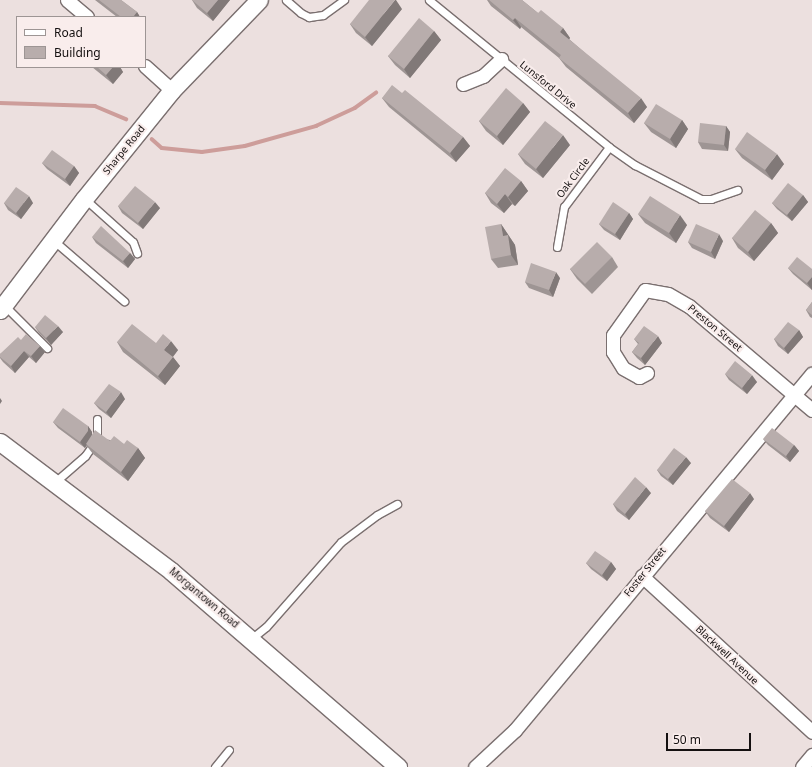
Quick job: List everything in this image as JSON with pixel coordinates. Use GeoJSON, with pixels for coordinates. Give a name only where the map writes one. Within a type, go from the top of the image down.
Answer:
{"type":"FeatureCollection","features":[{"type":"Feature","properties":{"kind":"street"},"geometry":{"type":"LineString","coordinates":[[67,0],[86,16]]}},
{"type":"Feature","properties":{"kind":"street","name":"Sharpe Road"},"geometry":{"type":"LineString","coordinates":[[2,307],[84,199],[172,90],[259,0]]}},
{"type":"Feature","properties":{"kind":"street"},"geometry":{"type":"LineString","coordinates":[[463,84],[483,76],[501,59]]}},
{"type":"Feature","properties":{"kind":"street"},"geometry":{"type":"LineString","coordinates":[[146,67],[172,90]]}},
{"type":"Feature","properties":{"kind":"street","name":"Preston Street"},"geometry":{"type":"LineString","coordinates":[[646,373],[639,377],[623,368],[614,352],[613,335],[646,290],[668,294],[689,306],[812,410]]}},
{"type":"Feature","properties":{"kind":"street","name":"Foster Street"},"geometry":{"type":"LineString","coordinates":[[475,767],[515,730],[812,374]]}},
{"type":"Feature","properties":{"kind":"street","name":"Morgantown Road"},"geometry":{"type":"LineString","coordinates":[[0,442],[172,570],[398,767]]}},
{"type":"Feature","properties":{"kind":"street","name":"Blackwell Avenue"},"geometry":{"type":"LineString","coordinates":[[642,576],[812,732]]}},
{"type":"Feature","properties":{"kind":"street"},"geometry":{"type":"LineString","coordinates":[[802,767],[812,755]]}},
{"type":"Feature","properties":{"kind":"lane"},"geometry":{"type":"LineString","coordinates":[[286,0],[301,14],[310,17],[323,15],[344,0]]}},
{"type":"Feature","properties":{"kind":"lane","name":"Lunsford Drive"},"geometry":{"type":"LineString","coordinates":[[429,0],[609,147],[660,179],[701,199],[711,199],[737,190]]}},
{"type":"Feature","properties":{"kind":"lane","name":"Oak Circle"},"geometry":{"type":"LineString","coordinates":[[557,248],[564,207],[609,147]]}},
{"type":"Feature","properties":{"kind":"lane"},"geometry":{"type":"LineString","coordinates":[[84,199],[133,242],[137,253]]}},
{"type":"Feature","properties":{"kind":"lane"},"geometry":{"type":"LineString","coordinates":[[53,240],[124,301]]}},
{"type":"Feature","properties":{"kind":"lane"},"geometry":{"type":"LineString","coordinates":[[2,307],[47,348]]}},
{"type":"Feature","properties":{"kind":"lane"},"geometry":{"type":"LineString","coordinates":[[55,482],[85,456],[97,439],[97,419]]}},
{"type":"Feature","properties":{"kind":"lane"},"geometry":{"type":"LineString","coordinates":[[251,638],[266,627],[341,542],[377,515],[397,504]]}},
{"type":"Feature","properties":{"kind":"lane"},"geometry":{"type":"LineString","coordinates":[[215,767],[229,750]]}},
{"type":"Feature","properties":{"kind":"building"},"geometry":{"type":"Polygon","coordinates":[[[99,0],[121,0],[137,12],[134,16],[120,16],[99,0]]]}},
{"type":"Feature","properties":{"kind":"building"},"geometry":{"type":"Polygon","coordinates":[[[192,0],[218,0],[207,13],[192,0]]]}},
{"type":"Feature","properties":{"kind":"building"},"geometry":{"type":"Polygon","coordinates":[[[369,0],[395,0],[365,37],[350,24],[369,0]]]}},
{"type":"Feature","properties":{"kind":"building"},"geometry":{"type":"Polygon","coordinates":[[[489,0],[522,0],[538,13],[541,10],[563,28],[560,32],[641,98],[628,113],[559,58],[561,55],[515,18],[513,20],[489,0]]]}},
{"type":"Feature","properties":{"kind":"building"},"geometry":{"type":"Polygon","coordinates":[[[419,18],[434,31],[404,69],[388,56],[419,18]]]}},
{"type":"Feature","properties":{"kind":"building"},"geometry":{"type":"Polygon","coordinates":[[[98,68],[112,68],[106,75],[98,68]]]}},
{"type":"Feature","properties":{"kind":"building"},"geometry":{"type":"Polygon","coordinates":[[[392,85],[402,93],[405,90],[463,137],[450,153],[382,98],[392,85]]]}},
{"type":"Feature","properties":{"kind":"building"},"geometry":{"type":"Polygon","coordinates":[[[506,88],[523,103],[497,136],[479,121],[506,88]]]}},
{"type":"Feature","properties":{"kind":"building"},"geometry":{"type":"Polygon","coordinates":[[[656,104],[682,120],[670,139],[644,123],[656,104]]]}},
{"type":"Feature","properties":{"kind":"building"},"geometry":{"type":"Polygon","coordinates":[[[545,121],[563,135],[536,169],[518,154],[545,121]]]}},
{"type":"Feature","properties":{"kind":"building"},"geometry":{"type":"Polygon","coordinates":[[[700,123],[726,126],[724,145],[698,142],[700,123]]]}},
{"type":"Feature","properties":{"kind":"building"},"geometry":{"type":"Polygon","coordinates":[[[747,132],[777,154],[765,170],[735,149],[747,132]]]}},
{"type":"Feature","properties":{"kind":"building"},"geometry":{"type":"Polygon","coordinates":[[[52,150],[74,166],[65,179],[42,163],[52,150]]]}},
{"type":"Feature","properties":{"kind":"building"},"geometry":{"type":"Polygon","coordinates":[[[505,168],[521,181],[508,197],[505,194],[497,204],[485,193],[505,168]]]}},
{"type":"Feature","properties":{"kind":"building"},"geometry":{"type":"Polygon","coordinates":[[[788,183],[803,195],[787,215],[772,203],[788,183]]]}},
{"type":"Feature","properties":{"kind":"building"},"geometry":{"type":"Polygon","coordinates":[[[135,186],[155,202],[138,223],[118,206],[135,186]]]}},
{"type":"Feature","properties":{"kind":"building"},"geometry":{"type":"Polygon","coordinates":[[[16,187],[29,196],[16,213],[4,203],[16,187]]]}},
{"type":"Feature","properties":{"kind":"building"},"geometry":{"type":"Polygon","coordinates":[[[650,196],[680,215],[669,233],[638,214],[650,196]]]}},
{"type":"Feature","properties":{"kind":"building"},"geometry":{"type":"Polygon","coordinates":[[[613,202],[629,213],[615,234],[599,224],[613,202]]]}},
{"type":"Feature","properties":{"kind":"building"},"geometry":{"type":"Polygon","coordinates":[[[755,210],[771,223],[748,252],[732,238],[755,210]]]}},
{"type":"Feature","properties":{"kind":"building"},"geometry":{"type":"Polygon","coordinates":[[[501,224],[503,236],[508,235],[511,255],[491,259],[485,227],[501,224]]]}},
{"type":"Feature","properties":{"kind":"building"},"geometry":{"type":"Polygon","coordinates":[[[696,224],[719,234],[711,252],[688,242],[696,224]]]}},
{"type":"Feature","properties":{"kind":"building"},"geometry":{"type":"Polygon","coordinates":[[[101,226],[130,253],[123,261],[92,237],[101,226]]]}},
{"type":"Feature","properties":{"kind":"building"},"geometry":{"type":"Polygon","coordinates":[[[597,242],[612,257],[585,284],[570,269],[597,242]]]}},
{"type":"Feature","properties":{"kind":"building"},"geometry":{"type":"Polygon","coordinates":[[[797,257],[812,269],[812,277],[807,283],[788,268],[797,257]]]}},
{"type":"Feature","properties":{"kind":"building"},"geometry":{"type":"Polygon","coordinates":[[[531,263],[556,272],[549,290],[525,282],[531,263]]]}},
{"type":"Feature","properties":{"kind":"building"},"geometry":{"type":"Polygon","coordinates":[[[812,302],[812,315],[806,310],[812,302]]]}},
{"type":"Feature","properties":{"kind":"building"},"geometry":{"type":"Polygon","coordinates":[[[45,315],[58,326],[46,338],[35,327],[45,315]]]}},
{"type":"Feature","properties":{"kind":"building"},"geometry":{"type":"Polygon","coordinates":[[[788,322],[799,330],[784,348],[774,339],[788,322]]]}},
{"type":"Feature","properties":{"kind":"building"},"geometry":{"type":"Polygon","coordinates":[[[132,324],[156,343],[163,334],[171,341],[164,350],[173,357],[158,376],[117,342],[132,324]]]}},
{"type":"Feature","properties":{"kind":"building"},"geometry":{"type":"Polygon","coordinates":[[[644,326],[658,336],[641,358],[632,352],[639,343],[634,339],[644,326]]]}},
{"type":"Feature","properties":{"kind":"building"},"geometry":{"type":"Polygon","coordinates":[[[26,334],[40,346],[31,356],[24,351],[11,366],[0,357],[0,354],[18,337],[21,340],[26,334]]]}},
{"type":"Feature","properties":{"kind":"building"},"geometry":{"type":"Polygon","coordinates":[[[735,361],[752,375],[742,388],[725,374],[735,361]]]}},
{"type":"Feature","properties":{"kind":"building"},"geometry":{"type":"Polygon","coordinates":[[[109,384],[121,392],[106,412],[94,403],[109,384]]]}},
{"type":"Feature","properties":{"kind":"building"},"geometry":{"type":"Polygon","coordinates":[[[63,408],[88,426],[88,431],[80,442],[53,422],[63,408]]]}},
{"type":"Feature","properties":{"kind":"building"},"geometry":{"type":"Polygon","coordinates":[[[772,428],[794,445],[786,456],[763,439],[772,428]]]}},
{"type":"Feature","properties":{"kind":"building"},"geometry":{"type":"Polygon","coordinates":[[[95,430],[110,441],[114,436],[124,444],[127,440],[138,448],[121,472],[86,444],[95,430]]]}},
{"type":"Feature","properties":{"kind":"building"},"geometry":{"type":"Polygon","coordinates":[[[674,448],[686,457],[668,479],[657,470],[674,448]]]}},
{"type":"Feature","properties":{"kind":"building"},"geometry":{"type":"Polygon","coordinates":[[[635,477],[646,487],[625,514],[613,504],[635,477]]]}},
{"type":"Feature","properties":{"kind":"building"},"geometry":{"type":"Polygon","coordinates":[[[732,479],[750,493],[724,526],[705,511],[732,479]]]}},
{"type":"Feature","properties":{"kind":"building"},"geometry":{"type":"Polygon","coordinates":[[[595,551],[611,562],[602,575],[586,563],[595,551]]]}},
{"type":"Feature","properties":{"kind":"waterway"},"geometry":{"type":"LineString","coordinates":[[152,139],[162,148],[202,152],[245,146],[316,126],[355,108],[376,93]]}},
{"type":"Feature","properties":{"kind":"waterway"},"geometry":{"type":"LineString","coordinates":[[0,103],[95,106],[126,119]]}}]}
